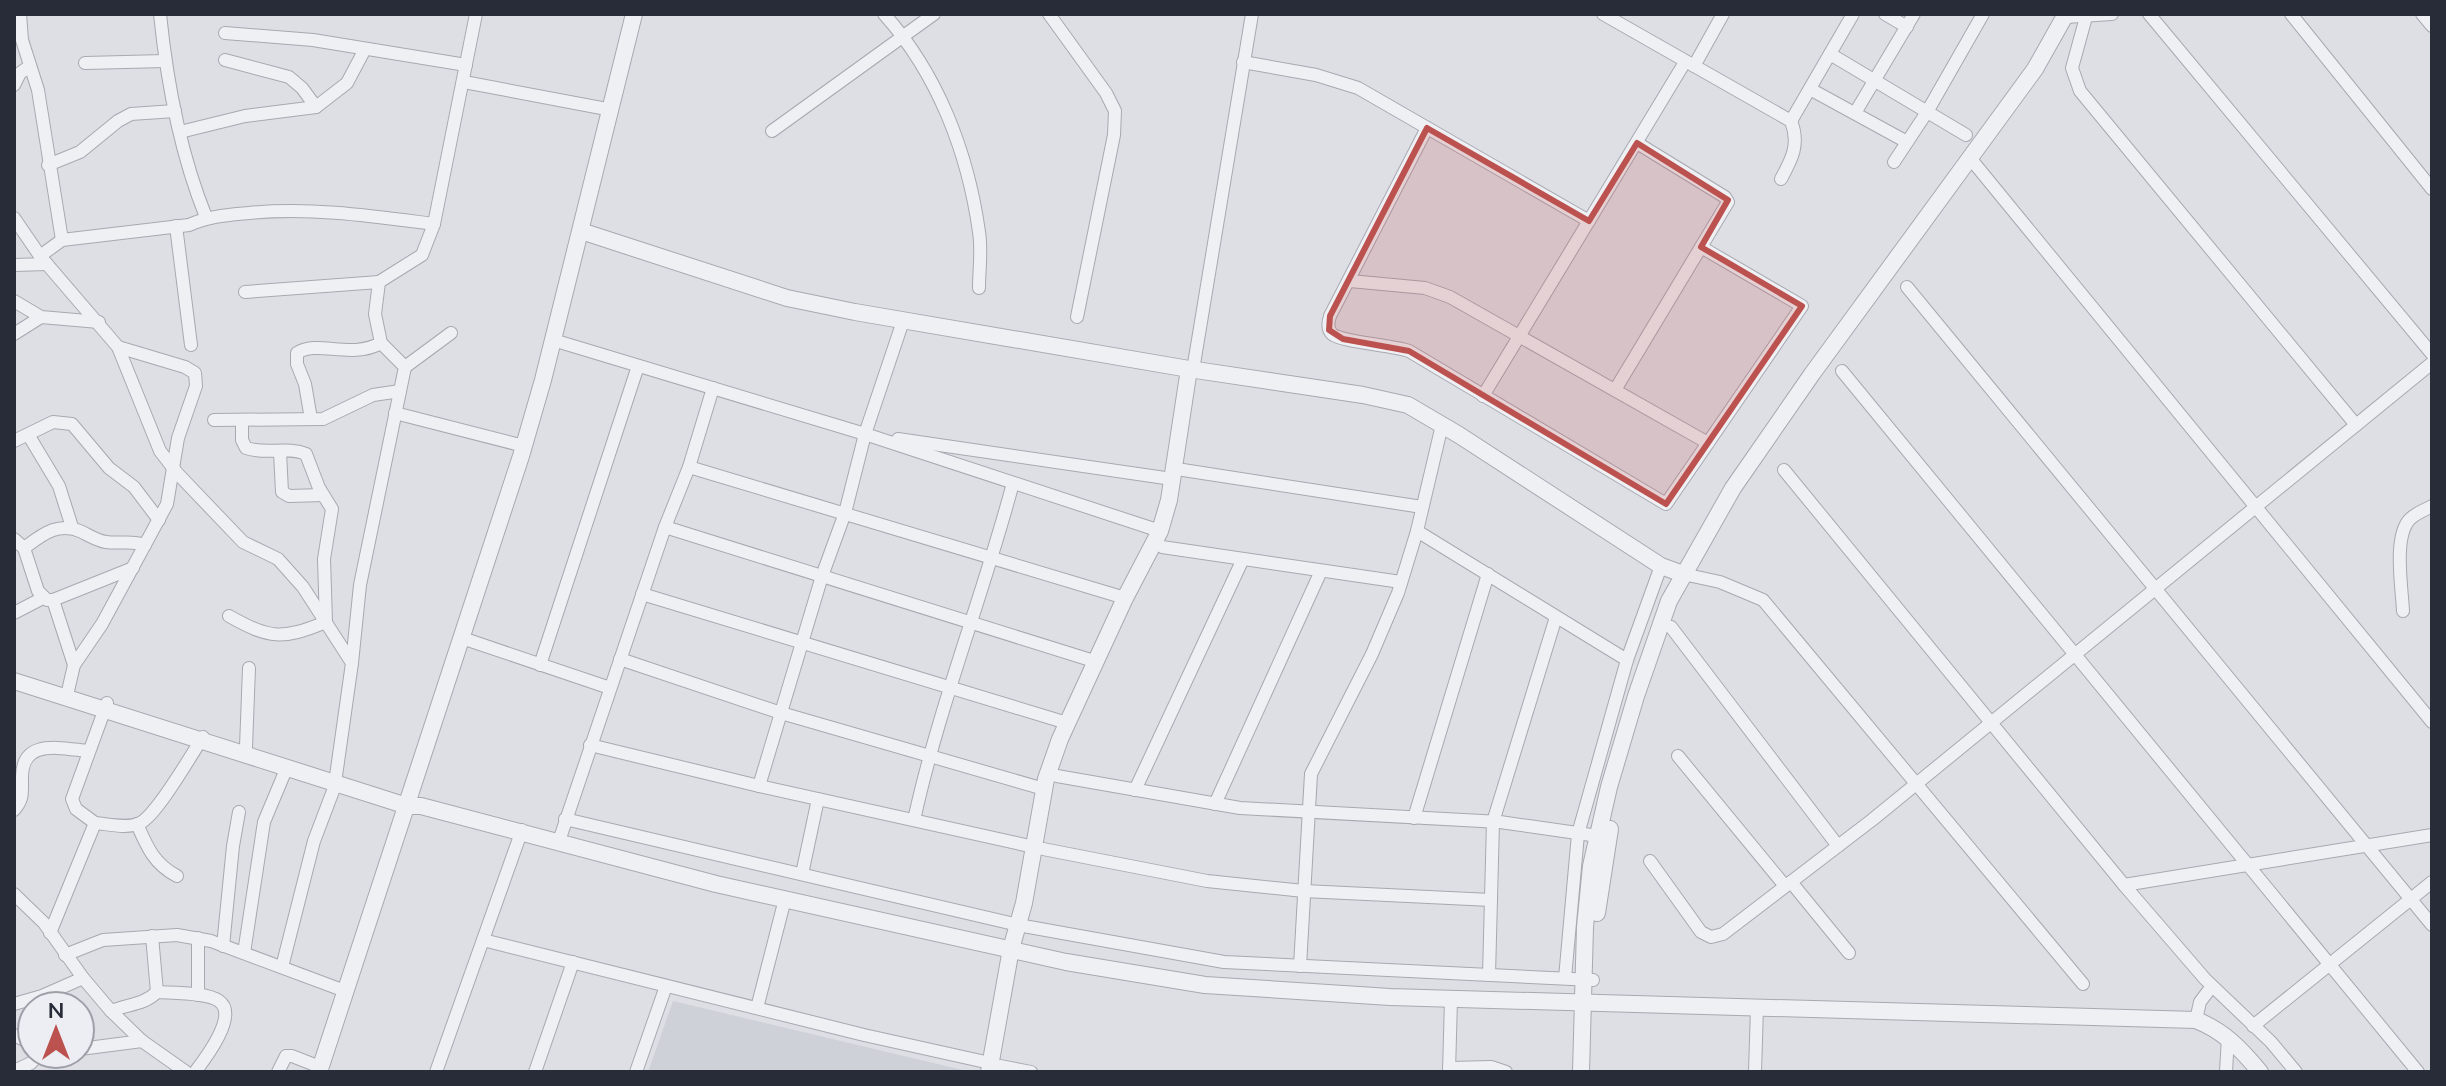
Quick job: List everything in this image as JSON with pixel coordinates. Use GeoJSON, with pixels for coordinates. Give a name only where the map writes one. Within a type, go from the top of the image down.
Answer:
{"type":"FeatureCollection","features":[{"type":"Feature","properties":{"kind":"street"},"geometry":{"type":"LineString","coordinates":[[20,14],[22,40],[38,90],[62,240]]}},
{"type":"Feature","properties":{"kind":"street"},"geometry":{"type":"LineString","coordinates":[[160,14],[165,61],[188,174],[206,217]]}},
{"type":"Feature","properties":{"kind":"street"},"geometry":{"type":"LineString","coordinates":[[245,292],[379,282],[422,255],[434,224],[476,14]]}},
{"type":"Feature","properties":{"kind":"street"},"geometry":{"type":"LineString","coordinates":[[278,1072],[286,1056],[319,1070],[413,803],[524,446],[634,14]]}},
{"type":"Feature","properties":{"kind":"street"},"geometry":{"type":"LineString","coordinates":[[884,14],[903,36],[930,78],[955,133],[970,183],[980,235],[979,288]]}},
{"type":"Feature","properties":{"kind":"street"},"geometry":{"type":"LineString","coordinates":[[772,131],[934,14]]}},
{"type":"Feature","properties":{"kind":"street"},"geometry":{"type":"LineString","coordinates":[[1049,14],[1106,93],[1115,111],[1114,135],[1077,317]]}},
{"type":"Feature","properties":{"kind":"street"},"geometry":{"type":"LineString","coordinates":[[994,1068],[1039,848],[1067,744],[1177,503],[1177,474],[1252,14]]}},
{"type":"Feature","properties":{"kind":"street"},"geometry":{"type":"LineString","coordinates":[[1603,14],[1618,18],[1690,64],[1791,121],[1796,147],[1781,179]]}},
{"type":"Feature","properties":{"kind":"street"},"geometry":{"type":"LineString","coordinates":[[1483,396],[1637,143],[1723,14]]}},
{"type":"Feature","properties":{"kind":"street"},"geometry":{"type":"LineString","coordinates":[[1791,121],[1853,14]]}},
{"type":"Feature","properties":{"kind":"street"},"geometry":{"type":"LineString","coordinates":[[1885,14],[1907,27]]}},
{"type":"Feature","properties":{"kind":"street"},"geometry":{"type":"LineString","coordinates":[[1855,113],[1914,14]]}},
{"type":"Feature","properties":{"kind":"street"},"geometry":{"type":"LineString","coordinates":[[1894,162],[1927,112],[1983,14]]}},
{"type":"Feature","properties":{"kind":"street"},"geometry":{"type":"LineString","coordinates":[[1581,1072],[1587,1003],[1591,866],[1609,787],[1669,601],[1742,475],[2035,69],[2065,16],[2112,14]]}},
{"type":"Feature","properties":{"kind":"street"},"geometry":{"type":"LineString","coordinates":[[2149,14],[2432,354]]}},
{"type":"Feature","properties":{"kind":"street"},"geometry":{"type":"LineString","coordinates":[[2291,14],[2432,189]]}},
{"type":"Feature","properties":{"kind":"street"},"geometry":{"type":"LineString","coordinates":[[2422,14],[2432,26]]}},
{"type":"Feature","properties":{"kind":"street"},"geometry":{"type":"LineString","coordinates":[[2086,17],[2072,68],[2080,91],[2356,425]]}},
{"type":"Feature","properties":{"kind":"street"},"geometry":{"type":"LineString","coordinates":[[225,33],[313,40],[466,65]]}},
{"type":"Feature","properties":{"kind":"street"},"geometry":{"type":"LineString","coordinates":[[180,132],[245,116],[316,107],[347,83],[365,49]]}},
{"type":"Feature","properties":{"kind":"street"},"geometry":{"type":"LineString","coordinates":[[1830,54],[1966,135]]}},
{"type":"Feature","properties":{"kind":"street"},"geometry":{"type":"LineString","coordinates":[[225,60],[289,77],[316,107]]}},
{"type":"Feature","properties":{"kind":"street"},"geometry":{"type":"LineString","coordinates":[[85,63],[165,61]]}},
{"type":"Feature","properties":{"kind":"street"},"geometry":{"type":"LineString","coordinates":[[1243,62],[1316,75],[1358,88],[1589,221]]}},
{"type":"Feature","properties":{"kind":"street"},"geometry":{"type":"LineString","coordinates":[[14,85],[20,73],[30,66]]}},
{"type":"Feature","properties":{"kind":"street"},"geometry":{"type":"LineString","coordinates":[[464,82],[612,110]]}},
{"type":"Feature","properties":{"kind":"street"},"geometry":{"type":"LineString","coordinates":[[1810,89],[1907,142]]}},
{"type":"Feature","properties":{"kind":"street"},"geometry":{"type":"LineString","coordinates":[[48,165],[89,147],[118,121],[131,114],[175,111]]}},
{"type":"Feature","properties":{"kind":"street"},"geometry":{"type":"LineString","coordinates":[[1427,128],[1328,324],[1333,335],[1409,351],[1666,504],[1802,306],[1701,247]]}},
{"type":"Feature","properties":{"kind":"street"},"geometry":{"type":"LineString","coordinates":[[1615,390],[1728,205],[1728,200],[1637,143]]}},
{"type":"Feature","properties":{"kind":"street"},"geometry":{"type":"LineString","coordinates":[[1970,158],[2432,722]]}},
{"type":"Feature","properties":{"kind":"street"},"geometry":{"type":"LineString","coordinates":[[14,265],[44,260],[62,240],[189,225],[206,217],[295,211],[340,212],[434,224]]}},
{"type":"Feature","properties":{"kind":"street"},"geometry":{"type":"LineString","coordinates":[[14,218],[44,260],[118,347],[160,451],[172,467],[243,542],[278,559],[303,587],[352,663]]}},
{"type":"Feature","properties":{"kind":"street"},"geometry":{"type":"LineString","coordinates":[[176,226],[191,345]]}},
{"type":"Feature","properties":{"kind":"street"},"geometry":{"type":"LineString","coordinates":[[581,231],[787,298],[903,321],[1363,395],[1408,405],[1661,566],[1720,582],[1763,600],[2083,984]]}},
{"type":"Feature","properties":{"kind":"street"},"geometry":{"type":"LineString","coordinates":[[1350,281],[1425,288],[1450,297],[1708,443]]}},
{"type":"Feature","properties":{"kind":"street"},"geometry":{"type":"LineString","coordinates":[[379,282],[375,314],[381,343],[405,367]]}},
{"type":"Feature","properties":{"kind":"street"},"geometry":{"type":"LineString","coordinates":[[1907,287],[2432,925]]}},
{"type":"Feature","properties":{"kind":"street"},"geometry":{"type":"LineString","coordinates":[[14,301],[41,317],[99,322]]}},
{"type":"Feature","properties":{"kind":"street"},"geometry":{"type":"LineString","coordinates":[[14,334],[41,317]]}},
{"type":"Feature","properties":{"kind":"street"},"geometry":{"type":"LineString","coordinates":[[759,786],[822,576],[845,513],[865,434],[903,321]]}},
{"type":"Feature","properties":{"kind":"street"},"geometry":{"type":"LineString","coordinates":[[282,967],[314,841],[336,779],[362,574],[405,367],[451,333]]}},
{"type":"Feature","properties":{"kind":"street"},"geometry":{"type":"LineString","coordinates":[[553,340],[865,434],[1013,483],[1161,539],[1243,559],[1401,582]]}},
{"type":"Feature","properties":{"kind":"street"},"geometry":{"type":"LineString","coordinates":[[311,419],[297,353],[301,349],[312,348],[365,351],[381,343]]}},
{"type":"Feature","properties":{"kind":"street"},"geometry":{"type":"LineString","coordinates":[[68,691],[74,665],[102,624],[167,504],[178,438],[196,386],[195,373],[185,367],[118,347]]}},
{"type":"Feature","properties":{"kind":"street"},"geometry":{"type":"LineString","coordinates":[[1650,861],[1701,932],[1711,937],[1723,934],[1918,783],[2432,363]]}},
{"type":"Feature","properties":{"kind":"street"},"geometry":{"type":"LineString","coordinates":[[540,665],[638,366]]}},
{"type":"Feature","properties":{"kind":"street"},"geometry":{"type":"LineString","coordinates":[[1842,371],[2418,1072]]}},
{"type":"Feature","properties":{"kind":"street"},"geometry":{"type":"LineString","coordinates":[[559,841],[665,527],[689,467],[713,388]]}},
{"type":"Feature","properties":{"kind":"street"},"geometry":{"type":"LineString","coordinates":[[214,420],[323,419],[373,395],[400,391]]}},
{"type":"Feature","properties":{"kind":"street"},"geometry":{"type":"LineString","coordinates":[[395,413],[524,446]]}},
{"type":"Feature","properties":{"kind":"street"},"geometry":{"type":"LineString","coordinates":[[242,421],[242,440],[246,448],[306,454],[332,509],[324,559],[326,622]]}},
{"type":"Feature","properties":{"kind":"street"},"geometry":{"type":"LineString","coordinates":[[14,441],[53,422],[72,424],[109,468],[134,487],[159,520]]}},
{"type":"Feature","properties":{"kind":"street"},"geometry":{"type":"LineString","coordinates":[[1300,966],[1311,774],[1372,654],[1401,582],[1417,531],[1442,425]]}},
{"type":"Feature","properties":{"kind":"street"},"geometry":{"type":"LineString","coordinates":[[865,434],[1422,507]]}},
{"type":"Feature","properties":{"kind":"street"},"geometry":{"type":"LineString","coordinates":[[29,436],[59,486],[72,527]]}},
{"type":"Feature","properties":{"kind":"street"},"geometry":{"type":"LineString","coordinates":[[280,452],[282,492],[289,496],[323,495]]}},
{"type":"Feature","properties":{"kind":"street"},"geometry":{"type":"LineString","coordinates":[[689,467],[1125,598]]}},
{"type":"Feature","properties":{"kind":"street"},"geometry":{"type":"LineString","coordinates":[[1784,470],[2124,885],[2212,986],[2271,1042],[2296,1072]]}},
{"type":"Feature","properties":{"kind":"street"},"geometry":{"type":"LineString","coordinates":[[914,820],[928,755],[993,558],[1013,483]]}},
{"type":"Feature","properties":{"kind":"street"},"geometry":{"type":"LineString","coordinates":[[2403,611],[2402,534],[2408,520],[2432,506]]}},
{"type":"Feature","properties":{"kind":"street"},"geometry":{"type":"LineString","coordinates":[[24,548],[58,527],[72,527],[106,542],[145,545]]}},
{"type":"Feature","properties":{"kind":"street"},"geometry":{"type":"LineString","coordinates":[[665,527],[1097,662]]}},
{"type":"Feature","properties":{"kind":"street"},"geometry":{"type":"LineString","coordinates":[[1417,531],[1627,660]]}},
{"type":"Feature","properties":{"kind":"street"},"geometry":{"type":"LineString","coordinates":[[14,539],[24,548],[38,591],[48,599],[74,665]]}},
{"type":"Feature","properties":{"kind":"street"},"geometry":{"type":"LineString","coordinates":[[1039,848],[1044,789],[1060,739],[1125,598],[1161,539]]}},
{"type":"Feature","properties":{"kind":"street"},"geometry":{"type":"LineString","coordinates":[[1135,790],[1243,559]]}},
{"type":"Feature","properties":{"kind":"street"},"geometry":{"type":"LineString","coordinates":[[1565,978],[1578,834],[1627,660],[1661,566]]}},
{"type":"Feature","properties":{"kind":"street"},"geometry":{"type":"LineString","coordinates":[[14,613],[133,568]]}},
{"type":"Feature","properties":{"kind":"street"},"geometry":{"type":"LineString","coordinates":[[1215,804],[1321,571]]}},
{"type":"Feature","properties":{"kind":"street"},"geometry":{"type":"LineString","coordinates":[[1414,818],[1488,574]]}},
{"type":"Feature","properties":{"kind":"street"},"geometry":{"type":"LineString","coordinates":[[1588,980],[1602,868],[1615,805],[1678,604],[1683,574]]}},
{"type":"Feature","properties":{"kind":"street"},"geometry":{"type":"LineString","coordinates":[[642,594],[1067,723]]}},
{"type":"Feature","properties":{"kind":"street"},"geometry":{"type":"LineString","coordinates":[[229,616],[248,627],[281,636],[296,634],[326,622]]}},
{"type":"Feature","properties":{"kind":"street"},"geometry":{"type":"LineString","coordinates":[[1489,975],[1493,822],[1556,617]]}},
{"type":"Feature","properties":{"kind":"street"},"geometry":{"type":"LineString","coordinates":[[1671,627],[1838,846]]}},
{"type":"Feature","properties":{"kind":"street"},"geometry":{"type":"LineString","coordinates":[[462,638],[610,688]]}},
{"type":"Feature","properties":{"kind":"street"},"geometry":{"type":"LineString","coordinates":[[620,659],[781,713],[1044,789]]}},
{"type":"Feature","properties":{"kind":"street"},"geometry":{"type":"LineString","coordinates":[[246,747],[249,668]]}},
{"type":"Feature","properties":{"kind":"street"},"geometry":{"type":"LineString","coordinates":[[14,674],[106,706]]}},
{"type":"Feature","properties":{"kind":"street"},"geometry":{"type":"LineString","coordinates":[[14,681],[106,706],[287,767],[336,779]]}},
{"type":"Feature","properties":{"kind":"street"},"geometry":{"type":"LineString","coordinates":[[106,706],[72,799],[76,809],[95,823],[137,824],[158,804],[203,737]]}},
{"type":"Feature","properties":{"kind":"street"},"geometry":{"type":"LineString","coordinates":[[203,737],[246,747],[413,803],[716,884],[1016,951],[1205,985],[1451,999],[2196,1020],[2228,1037],[2260,1072]]}},
{"type":"Feature","properties":{"kind":"street"},"geometry":{"type":"LineString","coordinates":[[590,745],[1039,848],[1207,881],[1304,891],[1491,900]]}},
{"type":"Feature","properties":{"kind":"street"},"geometry":{"type":"LineString","coordinates":[[14,810],[22,800],[25,757],[32,752],[51,748],[88,751]]}},
{"type":"Feature","properties":{"kind":"street"},"geometry":{"type":"LineString","coordinates":[[1678,756],[1849,953]]}},
{"type":"Feature","properties":{"kind":"street"},"geometry":{"type":"LineString","coordinates":[[244,953],[264,822],[287,767]]}},
{"type":"Feature","properties":{"kind":"street"},"geometry":{"type":"LineString","coordinates":[[1057,776],[1240,808],[1493,822],[1598,836]]}},
{"type":"Feature","properties":{"kind":"street"},"geometry":{"type":"LineString","coordinates":[[802,874],[818,799]]}},
{"type":"Feature","properties":{"kind":"street"},"geometry":{"type":"LineString","coordinates":[[223,946],[239,812]]}},
{"type":"Feature","properties":{"kind":"street"},"geometry":{"type":"LineString","coordinates":[[565,819],[1023,926],[1224,962],[1588,980]]}},
{"type":"Feature","properties":{"kind":"street"},"geometry":{"type":"LineString","coordinates":[[50,933],[95,823]]}},
{"type":"Feature","properties":{"kind":"street"},"geometry":{"type":"LineString","coordinates":[[137,824],[154,859],[163,869],[177,876]]}},
{"type":"Feature","properties":{"kind":"street"},"geometry":{"type":"LineString","coordinates":[[436,1072],[522,830]]}},
{"type":"Feature","properties":{"kind":"street"},"geometry":{"type":"LineString","coordinates":[[2124,885],[2432,835]]}},
{"type":"Feature","properties":{"kind":"street"},"geometry":{"type":"LineString","coordinates":[[2253,1026],[2432,882]]}},
{"type":"Feature","properties":{"kind":"street"},"geometry":{"type":"LineString","coordinates":[[14,894],[50,933],[111,1011],[142,1041],[187,1071]]}},
{"type":"Feature","properties":{"kind":"street"},"geometry":{"type":"LineString","coordinates":[[757,1008],[785,899]]}},
{"type":"Feature","properties":{"kind":"street"},"geometry":{"type":"LineString","coordinates":[[65,955],[103,940],[177,935],[198,938],[244,953],[345,991]]}},
{"type":"Feature","properties":{"kind":"street"},"geometry":{"type":"LineString","coordinates":[[152,936],[157,992]]}},
{"type":"Feature","properties":{"kind":"street"},"geometry":{"type":"LineString","coordinates":[[198,938],[198,995]]}},
{"type":"Feature","properties":{"kind":"street"},"geometry":{"type":"LineString","coordinates":[[483,940],[994,1068],[1031,1072]]}},
{"type":"Feature","properties":{"kind":"street"},"geometry":{"type":"LineString","coordinates":[[535,1072],[573,962]]}},
{"type":"Feature","properties":{"kind":"street"},"geometry":{"type":"LineString","coordinates":[[14,1004],[83,978]]}},
{"type":"Feature","properties":{"kind":"street"},"geometry":{"type":"LineString","coordinates":[[636,1072],[666,986]]}},
{"type":"Feature","properties":{"kind":"street"},"geometry":{"type":"LineString","coordinates":[[2196,1020],[2200,1002],[2212,986]]}},
{"type":"Feature","properties":{"kind":"street"},"geometry":{"type":"LineString","coordinates":[[111,1011],[148,1001],[157,992],[198,995],[221,1001],[225,1015],[221,1033],[187,1071],[166,1072]]}},
{"type":"Feature","properties":{"kind":"street"},"geometry":{"type":"LineString","coordinates":[[1451,999],[1449,1070],[1491,1067],[1506,1072]]}},
{"type":"Feature","properties":{"kind":"street"},"geometry":{"type":"LineString","coordinates":[[1587,1003],[1591,1072]]}},
{"type":"Feature","properties":{"kind":"street"},"geometry":{"type":"LineString","coordinates":[[1755,1072],[1757,1007]]}},
{"type":"Feature","properties":{"kind":"street"},"geometry":{"type":"LineString","coordinates":[[2226,1072],[2228,1037]]}},
{"type":"Feature","properties":{"kind":"street"},"geometry":{"type":"LineString","coordinates":[[96,1047],[142,1041]]}},
{"type":"Feature","properties":{"kind":"highlighted area"},"geometry":{"type":"Polygon","coordinates":[[[1427,128],[1589,221],[1637,143],[1728,200],[1701,247],[1802,306],[1666,504],[1409,351],[1343,339],[1329,330],[1330,316],[1427,128]]]}},
{"type":"Feature","properties":{"kind":"shaded area"},"geometry":{"type":"Polygon","coordinates":[[[673,1001],[967,1071],[967,1072],[648,1072],[673,1001]]]}}]}
